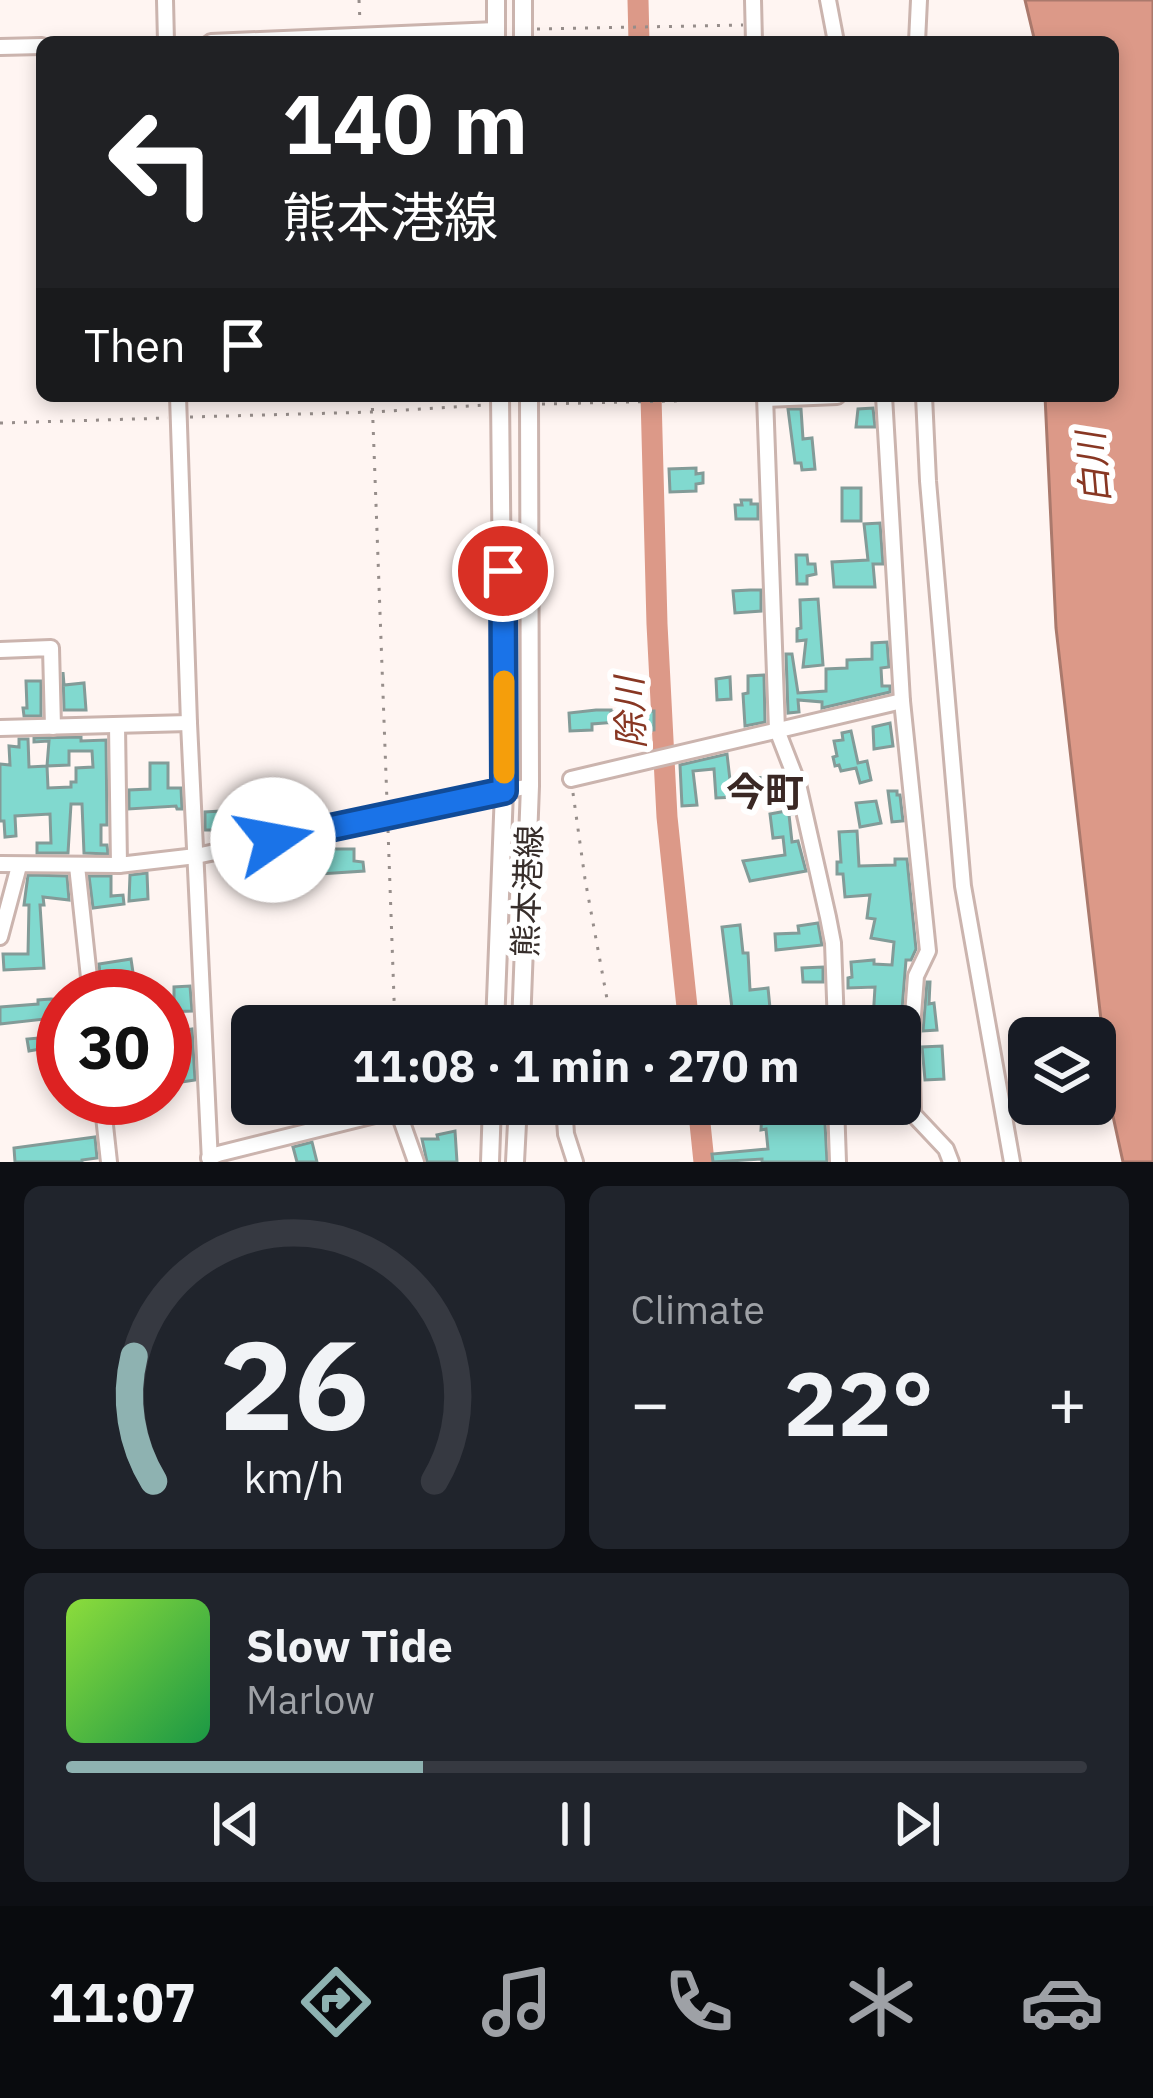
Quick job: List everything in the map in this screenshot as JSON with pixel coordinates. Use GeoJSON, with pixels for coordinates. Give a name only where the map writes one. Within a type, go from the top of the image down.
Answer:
{"type":"FeatureCollection","features":[{"type":"Feature","properties":{"kind":"main road"},"geometry":{"type":"LineString","coordinates":[[496,0],[496,36],[523,36],[523,0]]}},
{"type":"Feature","properties":{"kind":"main road","name":"熊本港線"},"geometry":{"type":"LineString","coordinates":[[496,1005],[504,791],[500,402]]}},
{"type":"Feature","properties":{"kind":"main road","name":"熊本港線"},"geometry":{"type":"LineString","coordinates":[[522,1005],[530,786],[529,402]]}},
{"type":"Feature","properties":{"kind":"main road"},"geometry":{"type":"LineString","coordinates":[[490,1162],[491,1125]]}},
{"type":"Feature","properties":{"kind":"main road"},"geometry":{"type":"LineString","coordinates":[[515,1162],[517,1125]]}},
{"type":"Feature","properties":{"kind":"street"},"geometry":{"type":"LineString","coordinates":[[165,0],[166,36]]}},
{"type":"Feature","properties":{"kind":"street"},"geometry":{"type":"LineString","coordinates":[[753,0],[754,36]]}},
{"type":"Feature","properties":{"kind":"street"},"geometry":{"type":"LineString","coordinates":[[828,0],[835,36]]}},
{"type":"Feature","properties":{"kind":"street"},"geometry":{"type":"LineString","coordinates":[[917,36],[920,0]]}},
{"type":"Feature","properties":{"kind":"street"},"geometry":{"type":"LineString","coordinates":[[323,36],[496,36]]}},
{"type":"Feature","properties":{"kind":"street"},"geometry":{"type":"LineString","coordinates":[[0,47],[36,46]]}},
{"type":"Feature","properties":{"kind":"street"},"geometry":{"type":"LineString","coordinates":[[178,402],[209,1160]]}},
{"type":"Feature","properties":{"kind":"street"},"geometry":{"type":"LineString","coordinates":[[765,402],[777,730],[798,784],[828,917],[835,1005]]}},
{"type":"Feature","properties":{"kind":"street"},"geometry":{"type":"LineString","coordinates":[[884,402],[902,700],[928,951],[916,976],[911,1005]]}},
{"type":"Feature","properties":{"kind":"street"},"geometry":{"type":"LineString","coordinates":[[924,402],[963,886],[1012,1162]]}},
{"type":"Feature","properties":{"kind":"street"},"geometry":{"type":"LineString","coordinates":[[0,650],[51,648],[53,727]]}},
{"type":"Feature","properties":{"kind":"street"},"geometry":{"type":"LineString","coordinates":[[571,779],[902,700]]}},
{"type":"Feature","properties":{"kind":"street"},"geometry":{"type":"LineString","coordinates":[[0,728],[189,723]]}},
{"type":"Feature","properties":{"kind":"street"},"geometry":{"type":"LineString","coordinates":[[117,725],[119,865]]}},
{"type":"Feature","properties":{"kind":"street"},"geometry":{"type":"LineString","coordinates":[[0,864],[119,865],[196,856],[530,786]]}},
{"type":"Feature","properties":{"kind":"street"},"geometry":{"type":"LineString","coordinates":[[0,937],[20,866]]}},
{"type":"Feature","properties":{"kind":"street"},"geometry":{"type":"LineString","coordinates":[[77,866],[88,969]]}},
{"type":"Feature","properties":{"kind":"street"},"geometry":{"type":"LineString","coordinates":[[921,1122],[946,1149],[951,1162]]}},
{"type":"Feature","properties":{"kind":"street"},"geometry":{"type":"LineString","coordinates":[[105,1125],[109,1162]]}},
{"type":"Feature","properties":{"kind":"street"},"geometry":{"type":"LineString","coordinates":[[209,1160],[339,1125]]}},
{"type":"Feature","properties":{"kind":"street"},"geometry":{"type":"LineString","coordinates":[[403,1125],[416,1162]]}},
{"type":"Feature","properties":{"kind":"street"},"geometry":{"type":"LineString","coordinates":[[565,1125],[575,1162]]}},
{"type":"Feature","properties":{"kind":"street"},"geometry":{"type":"LineString","coordinates":[[837,1125],[838,1162]]}},
{"type":"Feature","properties":{"kind":"path"},"geometry":{"type":"LineString","coordinates":[[359,0],[360,34]]}},
{"type":"Feature","properties":{"kind":"path"},"geometry":{"type":"LineString","coordinates":[[523,36],[634,27],[753,25]]}},
{"type":"Feature","properties":{"kind":"path"},"geometry":{"type":"LineString","coordinates":[[373,402],[394,1005]]}},
{"type":"Feature","properties":{"kind":"path"},"geometry":{"type":"LineString","coordinates":[[0,423],[373,412],[479,402]]}},
{"type":"Feature","properties":{"kind":"path"},"geometry":{"type":"LineString","coordinates":[[571,779],[607,1005]]}},
{"type":"Feature","properties":{"kind":"water","name":"白川"},"geometry":{"type":"Polygon","coordinates":[[[1025,0],[1153,0],[1153,1162],[1123,1162],[1115,1125],[1116,1017],[1101,1017],[1056,628],[1045,402],[1119,402],[1119,36],[1034,36],[1025,0]]]}},
{"type":"Feature","properties":{"kind":"building"},"geometry":{"type":"Polygon","coordinates":[[[873,408],[875,427],[856,427],[858,409],[873,408]]]}},
{"type":"Feature","properties":{"kind":"building"},"geometry":{"type":"Polygon","coordinates":[[[788,409],[801,409],[803,439],[812,438],[815,469],[802,470],[801,463],[795,463],[788,409]]]}},
{"type":"Feature","properties":{"kind":"building"},"geometry":{"type":"Polygon","coordinates":[[[696,468],[696,474],[703,473],[703,483],[696,484],[696,491],[670,492],[669,469],[696,468]]]}},
{"type":"Feature","properties":{"kind":"building"},"geometry":{"type":"Polygon","coordinates":[[[842,488],[861,488],[861,521],[842,521],[842,488]]]}},
{"type":"Feature","properties":{"kind":"building"},"geometry":{"type":"Polygon","coordinates":[[[741,500],[758,504],[758,519],[736,519],[735,505],[742,505],[741,500]]]}},
{"type":"Feature","properties":{"kind":"building"},"geometry":{"type":"Polygon","coordinates":[[[880,523],[883,564],[873,564],[875,587],[834,587],[832,562],[868,560],[864,524],[880,523]]]}},
{"type":"Feature","properties":{"kind":"building"},"geometry":{"type":"Polygon","coordinates":[[[796,555],[807,555],[808,564],[815,564],[816,574],[807,576],[807,584],[797,584],[796,555]]]}},
{"type":"Feature","properties":{"kind":"building"},"geometry":{"type":"Polygon","coordinates":[[[761,590],[761,611],[735,613],[733,591],[761,590]]]}},
{"type":"Feature","properties":{"kind":"building"},"geometry":{"type":"Polygon","coordinates":[[[818,599],[823,665],[803,667],[806,640],[797,641],[800,600],[818,599]]]}},
{"type":"Feature","properties":{"kind":"building"},"geometry":{"type":"Polygon","coordinates":[[[887,642],[889,667],[881,668],[882,686],[890,686],[890,692],[822,708],[822,702],[798,700],[799,712],[788,713],[786,654],[792,654],[798,693],[826,691],[826,669],[847,668],[847,660],[872,659],[872,643],[887,642]]]}},
{"type":"Feature","properties":{"kind":"building"},"geometry":{"type":"Polygon","coordinates":[[[63,672],[64,685],[84,683],[86,710],[64,710],[63,672]]]}},
{"type":"Feature","properties":{"kind":"building"},"geometry":{"type":"Polygon","coordinates":[[[764,675],[765,722],[745,726],[743,694],[748,693],[748,676],[764,675]]]}},
{"type":"Feature","properties":{"kind":"building"},"geometry":{"type":"Polygon","coordinates":[[[730,677],[731,699],[717,700],[716,679],[730,677]]]}},
{"type":"Feature","properties":{"kind":"building"},"geometry":{"type":"Polygon","coordinates":[[[26,681],[41,681],[41,716],[24,716],[26,681]]]}},
{"type":"Feature","properties":{"kind":"building"},"geometry":{"type":"Polygon","coordinates":[[[654,711],[654,730],[624,733],[624,725],[617,722],[570,731],[569,713],[654,711]]]}},
{"type":"Feature","properties":{"kind":"building"},"geometry":{"type":"Polygon","coordinates":[[[890,723],[893,746],[874,749],[873,727],[890,723]]]}},
{"type":"Feature","properties":{"kind":"building"},"geometry":{"type":"Polygon","coordinates":[[[851,731],[858,763],[867,761],[871,780],[860,783],[856,768],[841,771],[835,766],[834,741],[843,740],[842,733],[851,731]]]}},
{"type":"Feature","properties":{"kind":"building"},"geometry":{"type":"Polygon","coordinates":[[[34,738],[106,740],[107,825],[101,825],[101,845],[107,845],[108,854],[84,853],[82,804],[71,804],[68,853],[37,853],[37,843],[51,843],[50,814],[15,816],[16,836],[5,837],[4,821],[0,821],[0,764],[10,765],[9,746],[19,747],[19,739],[28,739],[29,767],[47,766],[49,741],[34,742],[34,738]],[[69,751],[69,765],[47,766],[48,788],[71,787],[76,768],[93,767],[92,751],[69,751]]]}},
{"type":"Feature","properties":{"kind":"building"},"geometry":{"type":"Polygon","coordinates":[[[727,754],[730,780],[767,777],[766,772],[779,771],[781,790],[716,798],[714,769],[693,771],[697,805],[682,806],[680,765],[727,754]]]}},
{"type":"Feature","properties":{"kind":"building"},"geometry":{"type":"Polygon","coordinates":[[[150,763],[168,763],[168,788],[181,788],[182,809],[129,809],[129,790],[150,789],[150,763]]]}},
{"type":"Feature","properties":{"kind":"building"},"geometry":{"type":"Polygon","coordinates":[[[888,791],[900,795],[903,821],[892,822],[888,791]]]}},
{"type":"Feature","properties":{"kind":"building"},"geometry":{"type":"Polygon","coordinates":[[[876,801],[881,823],[860,827],[856,803],[876,801]]]}},
{"type":"Feature","properties":{"kind":"building"},"geometry":{"type":"Polygon","coordinates":[[[791,804],[792,842],[798,841],[806,871],[750,881],[743,861],[785,855],[783,837],[773,838],[770,814],[786,811],[785,805],[791,804]]]}},
{"type":"Feature","properties":{"kind":"building"},"geometry":{"type":"Polygon","coordinates":[[[220,811],[221,830],[205,830],[205,812],[220,811]]]}},
{"type":"Feature","properties":{"kind":"building"},"geometry":{"type":"Polygon","coordinates":[[[857,831],[859,866],[895,865],[895,859],[907,859],[916,949],[911,960],[906,960],[902,1005],[874,1005],[875,987],[848,988],[851,962],[874,960],[874,964],[892,965],[894,942],[871,938],[875,919],[867,918],[870,895],[845,897],[843,874],[837,874],[839,832],[857,831]]]}},
{"type":"Feature","properties":{"kind":"building"},"geometry":{"type":"Polygon","coordinates":[[[331,843],[330,849],[354,849],[354,861],[363,862],[364,871],[305,875],[306,844],[331,843]]]}},
{"type":"Feature","properties":{"kind":"building"},"geometry":{"type":"Polygon","coordinates":[[[147,873],[148,899],[129,901],[130,875],[147,873]]]}},
{"type":"Feature","properties":{"kind":"building"},"geometry":{"type":"Polygon","coordinates":[[[28,875],[67,876],[69,900],[43,897],[44,905],[40,905],[44,968],[4,970],[3,954],[28,954],[29,905],[24,905],[28,875]]]}},
{"type":"Feature","properties":{"kind":"building"},"geometry":{"type":"Polygon","coordinates":[[[89,876],[111,876],[111,896],[123,895],[124,904],[93,908],[89,876]]]}},
{"type":"Feature","properties":{"kind":"building"},"geometry":{"type":"Polygon","coordinates":[[[818,923],[822,945],[776,950],[775,934],[799,933],[798,926],[818,923]]]}},
{"type":"Feature","properties":{"kind":"building"},"geometry":{"type":"Polygon","coordinates":[[[740,925],[743,953],[748,953],[750,990],[768,988],[770,1005],[732,1005],[722,927],[740,925]]]}},
{"type":"Feature","properties":{"kind":"building"},"geometry":{"type":"Polygon","coordinates":[[[131,959],[132,969],[100,969],[99,964],[131,959]]]}},
{"type":"Feature","properties":{"kind":"building"},"geometry":{"type":"Polygon","coordinates":[[[823,967],[823,982],[803,982],[802,968],[823,967]]]}},
{"type":"Feature","properties":{"kind":"building"},"geometry":{"type":"Polygon","coordinates":[[[927,982],[937,1030],[923,1031],[927,982]]]}},
{"type":"Feature","properties":{"kind":"building"},"geometry":{"type":"Polygon","coordinates":[[[36,1004],[36,1020],[0,1024],[0,1007],[36,1004]]]}},
{"type":"Feature","properties":{"kind":"building"},"geometry":{"type":"Polygon","coordinates":[[[36,1038],[36,1050],[29,1051],[27,1039],[36,1038]]]}},
{"type":"Feature","properties":{"kind":"building"},"geometry":{"type":"Polygon","coordinates":[[[942,1046],[944,1079],[925,1080],[922,1047],[942,1046]]]}},
{"type":"Feature","properties":{"kind":"building"},"geometry":{"type":"Polygon","coordinates":[[[761,1125],[825,1125],[827,1162],[713,1162],[712,1154],[768,1149],[766,1129],[761,1130],[761,1125]]]}},
{"type":"Feature","properties":{"kind":"building"},"geometry":{"type":"Polygon","coordinates":[[[455,1131],[457,1162],[427,1162],[422,1139],[438,1139],[437,1135],[455,1131]]]}},
{"type":"Feature","properties":{"kind":"building"},"geometry":{"type":"Polygon","coordinates":[[[95,1137],[97,1158],[15,1162],[14,1148],[95,1137]]]}},
{"type":"Feature","properties":{"kind":"building"},"geometry":{"type":"Polygon","coordinates":[[[312,1142],[317,1162],[297,1162],[293,1147],[312,1142]]]}},
{"type":"Feature","properties":{"kind":"waterway","name":"除川"},"geometry":{"type":"LineString","coordinates":[[638,0],[639,36]]}},
{"type":"Feature","properties":{"kind":"waterway","name":"除川"},"geometry":{"type":"LineString","coordinates":[[651,402],[667,817],[687,1005]]}},
{"type":"Feature","properties":{"kind":"waterway","name":"除川"},"geometry":{"type":"LineString","coordinates":[[700,1125],[704,1162]]}},
{"type":"Feature","properties":{"kind":"slow traffic"},"geometry":{"type":"LineString","coordinates":[[504,681],[504,773]]}},
{"type":"Feature","properties":{"kind":"district","name":"今町"},"geometry":{"type":"Point","coordinates":[765,792]}},
{"type":"Feature","properties":{"kind":"route"},"geometry":{"type":"LineString","coordinates":[[273,840],[504,791],[503,571]]}}]}
